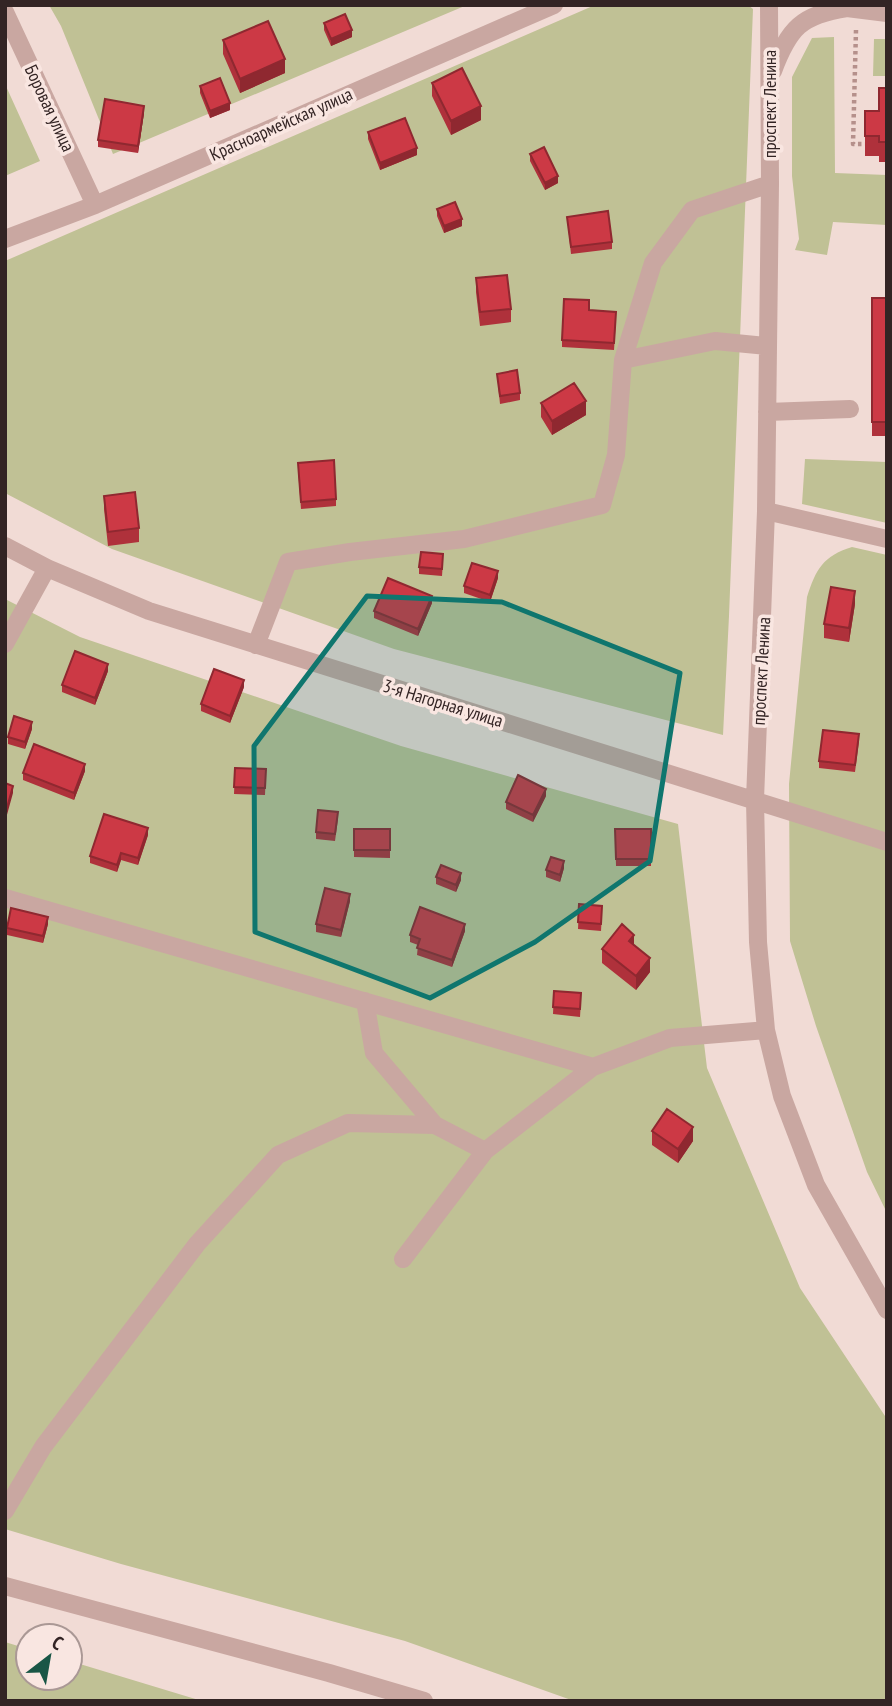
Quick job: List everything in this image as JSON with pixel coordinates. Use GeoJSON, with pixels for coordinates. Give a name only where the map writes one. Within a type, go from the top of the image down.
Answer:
{"type":"FeatureCollection","features":[{"type":"Feature","properties":{"kind":"street","name":"Красноармейская улица"},"geometry":{"type":"LineString","coordinates":[[5,239],[95,205],[554,5]]}},
{"type":"Feature","properties":{"kind":"street","name":"проспект Ленина"},"geometry":{"type":"LineString","coordinates":[[769,5],[766,511],[755,800],[758,942],[766,1030],[782,1096],[816,1185],[887,1310]]}},
{"type":"Feature","properties":{"kind":"street","name":"Боровая улица"},"geometry":{"type":"LineString","coordinates":[[5,12],[95,205]]}},
{"type":"Feature","properties":{"kind":"street"},"geometry":{"type":"LineString","coordinates":[[769,81],[778,58],[797,26],[814,15],[887,13]]}},
{"type":"Feature","properties":{"kind":"street"},"geometry":{"type":"LineString","coordinates":[[257,645],[288,562],[464,539],[602,505],[616,455],[623,360],[653,263],[692,211],[770,184]]}},
{"type":"Feature","properties":{"kind":"street"},"geometry":{"type":"LineString","coordinates":[[623,360],[715,341],[767,346]]}},
{"type":"Feature","properties":{"kind":"street"},"geometry":{"type":"LineString","coordinates":[[767,412],[850,409]]}},
{"type":"Feature","properties":{"kind":"street"},"geometry":{"type":"LineString","coordinates":[[766,511],[887,539]]}},
{"type":"Feature","properties":{"kind":"street","name":"3-я Нагорная улица"},"geometry":{"type":"LineString","coordinates":[[5,546],[47,568],[149,611],[887,842]]}},
{"type":"Feature","properties":{"kind":"street"},"geometry":{"type":"LineString","coordinates":[[5,644],[47,568]]}},
{"type":"Feature","properties":{"kind":"street"},"geometry":{"type":"LineString","coordinates":[[5,898],[593,1067]]}},
{"type":"Feature","properties":{"kind":"street"},"geometry":{"type":"LineString","coordinates":[[365,1001],[374,1053],[435,1125],[485,1151]]}},
{"type":"Feature","properties":{"kind":"street"},"geometry":{"type":"LineString","coordinates":[[403,1259],[485,1151],[593,1067],[670,1038],[766,1030]]}},
{"type":"Feature","properties":{"kind":"street"},"geometry":{"type":"LineString","coordinates":[[5,1511],[43,1447],[197,1244],[278,1155],[348,1123],[435,1125]]}},
{"type":"Feature","properties":{"kind":"street"},"geometry":{"type":"LineString","coordinates":[[5,1586],[425,1701]]}},
{"type":"Feature","properties":{"kind":"path"},"geometry":{"type":"LineString","coordinates":[[847,12],[853,144],[865,144]]}},
{"type":"Feature","properties":{"kind":"highlighted area"},"geometry":{"type":"Polygon","coordinates":[[[367,596],[502,602],[680,673],[650,861],[535,942],[430,998],[255,932],[254,746],[367,596]]]}},
{"type":"Feature","properties":{"kind":"green space"},"geometry":{"type":"Polygon","coordinates":[[[49,5],[467,5],[113,154],[61,26],[49,5]]]}},
{"type":"Feature","properties":{"kind":"green space"},"geometry":{"type":"Polygon","coordinates":[[[595,5],[748,5],[753,9],[723,735],[394,649],[112,549],[5,493],[5,261],[595,5]]]}},
{"type":"Feature","properties":{"kind":"green space"},"geometry":{"type":"Polygon","coordinates":[[[834,37],[835,173],[887,175],[887,225],[833,222],[827,255],[795,250],[799,239],[792,176],[792,77],[812,38],[834,37]]]}},
{"type":"Feature","properties":{"kind":"green space"},"geometry":{"type":"Polygon","coordinates":[[[874,39],[887,39],[887,76],[873,76],[874,39]]]}},
{"type":"Feature","properties":{"kind":"green space"},"geometry":{"type":"Polygon","coordinates":[[[5,84],[40,161],[5,176],[5,84]]]}},
{"type":"Feature","properties":{"kind":"green space"},"geometry":{"type":"Polygon","coordinates":[[[805,459],[887,462],[887,523],[802,504],[805,459]]]}},
{"type":"Feature","properties":{"kind":"green space"},"geometry":{"type":"Polygon","coordinates":[[[852,547],[887,555],[887,1213],[867,1172],[816,1026],[790,941],[789,784],[807,597],[818,571],[827,559],[852,547]]]}},
{"type":"Feature","properties":{"kind":"green space"},"geometry":{"type":"Polygon","coordinates":[[[5,599],[80,637],[401,746],[678,824],[707,1068],[800,1288],[887,1419],[887,1701],[574,1701],[405,1641],[121,1564],[5,1529],[5,599]]]}},
{"type":"Feature","properties":{"kind":"green space"},"geometry":{"type":"Polygon","coordinates":[[[5,1642],[14,1645],[14,1692],[84,1692],[84,1665],[202,1701],[5,1701],[5,1642]]]}},
{"type":"Feature","properties":{"kind":"building"},"geometry":{"type":"Polygon","coordinates":[[[345,14],[352,30],[331,39],[324,23],[345,14]]]}},
{"type":"Feature","properties":{"kind":"building"},"geometry":{"type":"Polygon","coordinates":[[[268,21],[285,59],[240,79],[223,40],[268,21]]]}},
{"type":"Feature","properties":{"kind":"building"},"geometry":{"type":"Polygon","coordinates":[[[462,68],[481,106],[451,121],[432,83],[462,68]]]}},
{"type":"Feature","properties":{"kind":"building"},"geometry":{"type":"Polygon","coordinates":[[[220,78],[230,103],[210,111],[200,86],[220,78]]]}},
{"type":"Feature","properties":{"kind":"building"},"geometry":{"type":"Polygon","coordinates":[[[879,88],[887,88],[887,142],[879,142],[879,136],[865,136],[865,111],[879,111],[879,88]]]}},
{"type":"Feature","properties":{"kind":"building"},"geometry":{"type":"Polygon","coordinates":[[[105,99],[144,106],[138,146],[98,140],[105,99]]]}},
{"type":"Feature","properties":{"kind":"building"},"geometry":{"type":"Polygon","coordinates":[[[405,118],[417,148],[380,163],[368,132],[405,118]]]}},
{"type":"Feature","properties":{"kind":"building"},"geometry":{"type":"Polygon","coordinates":[[[544,147],[558,176],[545,183],[530,154],[544,147]]]}},
{"type":"Feature","properties":{"kind":"building"},"geometry":{"type":"Polygon","coordinates":[[[455,202],[462,219],[444,226],[437,209],[455,202]]]}},
{"type":"Feature","properties":{"kind":"building"},"geometry":{"type":"Polygon","coordinates":[[[608,211],[612,242],[571,247],[567,217],[608,211]]]}},
{"type":"Feature","properties":{"kind":"building"},"geometry":{"type":"Polygon","coordinates":[[[507,275],[511,309],[480,312],[476,278],[507,275]]]}},
{"type":"Feature","properties":{"kind":"building"},"geometry":{"type":"Polygon","coordinates":[[[872,298],[887,298],[887,422],[872,422],[872,298]]]}},
{"type":"Feature","properties":{"kind":"building"},"geometry":{"type":"Polygon","coordinates":[[[564,299],[589,300],[589,310],[616,312],[614,343],[562,340],[564,299]]]}},
{"type":"Feature","properties":{"kind":"building"},"geometry":{"type":"Polygon","coordinates":[[[517,370],[520,393],[500,396],[497,374],[517,370]]]}},
{"type":"Feature","properties":{"kind":"building"},"geometry":{"type":"Polygon","coordinates":[[[574,383],[586,401],[552,421],[541,403],[574,383]]]}},
{"type":"Feature","properties":{"kind":"building"},"geometry":{"type":"Polygon","coordinates":[[[334,460],[336,499],[301,502],[298,463],[334,460]]]}},
{"type":"Feature","properties":{"kind":"building"},"geometry":{"type":"Polygon","coordinates":[[[135,492],[139,528],[108,532],[104,496],[135,492]]]}},
{"type":"Feature","properties":{"kind":"building"},"geometry":{"type":"Polygon","coordinates":[[[421,552],[443,554],[442,569],[419,567],[421,552]]]}},
{"type":"Feature","properties":{"kind":"building"},"geometry":{"type":"Polygon","coordinates":[[[472,563],[498,571],[490,595],[464,586],[472,563]]]}},
{"type":"Feature","properties":{"kind":"building"},"geometry":{"type":"Polygon","coordinates":[[[388,578],[432,596],[418,629],[374,611],[388,578]]]}},
{"type":"Feature","properties":{"kind":"building"},"geometry":{"type":"Polygon","coordinates":[[[831,587],[855,591],[849,628],[824,624],[831,587]]]}},
{"type":"Feature","properties":{"kind":"building"},"geometry":{"type":"Polygon","coordinates":[[[75,651],[108,664],[95,698],[62,685],[75,651]]]}},
{"type":"Feature","properties":{"kind":"building"},"geometry":{"type":"Polygon","coordinates":[[[214,669],[244,680],[230,716],[201,704],[214,669]]]}},
{"type":"Feature","properties":{"kind":"building"},"geometry":{"type":"Polygon","coordinates":[[[14,716],[32,722],[25,742],[8,737],[14,716]]]}},
{"type":"Feature","properties":{"kind":"building"},"geometry":{"type":"Polygon","coordinates":[[[823,730],[859,734],[855,765],[819,761],[823,730]]]}},
{"type":"Feature","properties":{"kind":"building"},"geometry":{"type":"Polygon","coordinates":[[[34,744],[85,764],[74,793],[23,773],[34,744]]]}},
{"type":"Feature","properties":{"kind":"building"},"geometry":{"type":"Polygon","coordinates":[[[235,768],[266,769],[265,788],[234,787],[235,768]]]}},
{"type":"Feature","properties":{"kind":"building"},"geometry":{"type":"Polygon","coordinates":[[[518,775],[546,789],[533,815],[506,802],[518,775]]]}},
{"type":"Feature","properties":{"kind":"building"},"geometry":{"type":"Polygon","coordinates":[[[5,783],[13,786],[5,815],[5,783]]]}},
{"type":"Feature","properties":{"kind":"building"},"geometry":{"type":"Polygon","coordinates":[[[318,810],[338,812],[335,834],[316,832],[318,810]]]}},
{"type":"Feature","properties":{"kind":"building"},"geometry":{"type":"Polygon","coordinates":[[[104,814],[148,828],[138,858],[121,853],[117,865],[90,856],[104,814]]]}},
{"type":"Feature","properties":{"kind":"building"},"geometry":{"type":"Polygon","coordinates":[[[354,829],[390,829],[390,850],[354,850],[354,829]]]}},
{"type":"Feature","properties":{"kind":"building"},"geometry":{"type":"Polygon","coordinates":[[[615,829],[651,829],[651,859],[616,859],[615,829]]]}},
{"type":"Feature","properties":{"kind":"building"},"geometry":{"type":"Polygon","coordinates":[[[551,857],[564,861],[560,875],[546,870],[551,857]]]}},
{"type":"Feature","properties":{"kind":"building"},"geometry":{"type":"Polygon","coordinates":[[[441,865],[461,873],[456,885],[436,877],[441,865]]]}},
{"type":"Feature","properties":{"kind":"building"},"geometry":{"type":"Polygon","coordinates":[[[325,888],[350,894],[341,930],[316,924],[325,888]]]}},
{"type":"Feature","properties":{"kind":"building"},"geometry":{"type":"Polygon","coordinates":[[[579,904],[602,906],[601,924],[578,922],[579,904]]]}},
{"type":"Feature","properties":{"kind":"building"},"geometry":{"type":"Polygon","coordinates":[[[420,907],[465,924],[452,960],[417,948],[420,939],[410,935],[420,907]]]}},
{"type":"Feature","properties":{"kind":"building"},"geometry":{"type":"Polygon","coordinates":[[[11,908],[48,917],[43,936],[7,928],[11,908]]]}},
{"type":"Feature","properties":{"kind":"building"},"geometry":{"type":"Polygon","coordinates":[[[622,924],[634,935],[629,941],[650,958],[636,976],[602,949],[622,924]]]}},
{"type":"Feature","properties":{"kind":"building"},"geometry":{"type":"Polygon","coordinates":[[[554,991],[581,993],[580,1009],[553,1007],[554,991]]]}},
{"type":"Feature","properties":{"kind":"building"},"geometry":{"type":"Polygon","coordinates":[[[667,1109],[693,1127],[678,1149],[652,1131],[667,1109]]]}}]}
